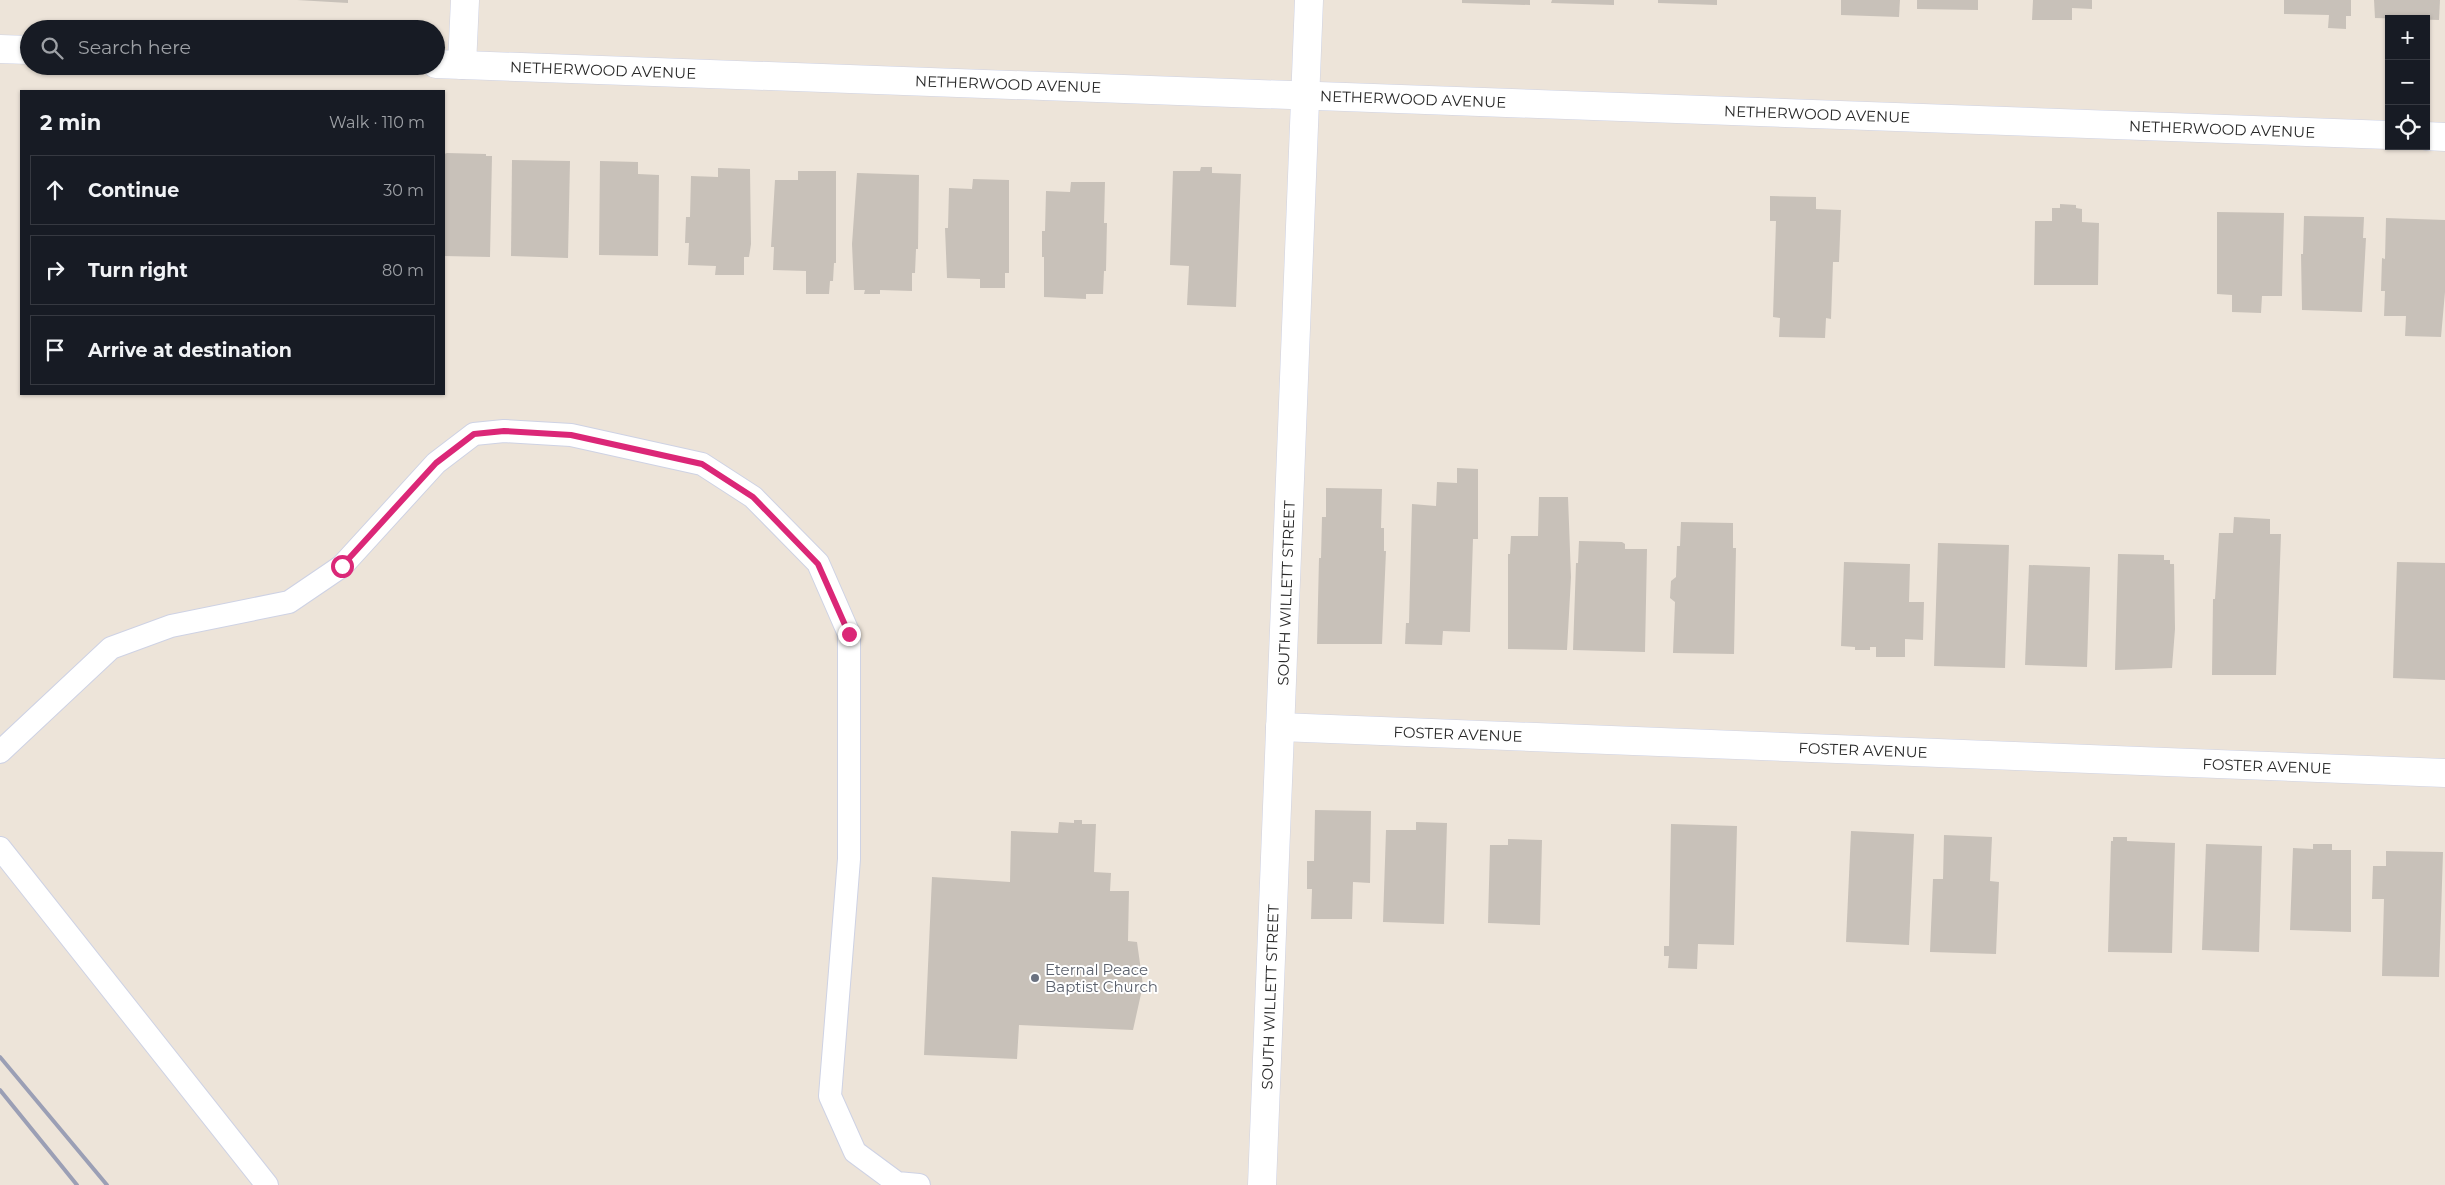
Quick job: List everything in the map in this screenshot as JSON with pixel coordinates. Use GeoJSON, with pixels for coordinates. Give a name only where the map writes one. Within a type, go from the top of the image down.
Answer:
{"type":"FeatureCollection","features":[{"type":"Feature","properties":{"kind":"street"},"geometry":{"type":"LineString","coordinates":[[449,64],[465,0]]}},
{"type":"Feature","properties":{"kind":"street","name":"SOUTH WILLETT STREET"},"geometry":{"type":"LineString","coordinates":[[1262,1185],[1309,0]]}},
{"type":"Feature","properties":{"kind":"street"},"geometry":{"type":"LineString","coordinates":[[0,49],[20,50]]}},
{"type":"Feature","properties":{"kind":"street","name":"NETHERWOOD AVENUE"},"geometry":{"type":"LineString","coordinates":[[449,64],[2385,135]]}},
{"type":"Feature","properties":{"kind":"street"},"geometry":{"type":"LineString","coordinates":[[2430,136],[2445,137]]}},
{"type":"Feature","properties":{"kind":"street","name":"FOSTER AVENUE"},"geometry":{"type":"LineString","coordinates":[[1280,727],[2445,773]]}},
{"type":"Feature","properties":{"kind":"lane"},"geometry":{"type":"LineString","coordinates":[[0,752],[112,648],[171,626],[290,602],[342,566],[436,463],[474,434],[504,431],[571,435],[702,464],[753,497],[818,564],[849,634],[849,859],[830,1096],[855,1152],[897,1183],[919,1185]]}},
{"type":"Feature","properties":{"kind":"lane"},"geometry":{"type":"LineString","coordinates":[[0,848],[267,1185]]}},
{"type":"Feature","properties":{"kind":"building"},"geometry":{"type":"Polygon","coordinates":[[[297,0],[348,0],[348,3],[297,0]]]}},
{"type":"Feature","properties":{"kind":"building"},"geometry":{"type":"Polygon","coordinates":[[[1462,0],[1530,0],[1530,5],[1462,3],[1462,0]]]}},
{"type":"Feature","properties":{"kind":"building"},"geometry":{"type":"Polygon","coordinates":[[[1552,0],[1614,0],[1614,5],[1551,3],[1552,0]]]}},
{"type":"Feature","properties":{"kind":"building"},"geometry":{"type":"Polygon","coordinates":[[[1658,0],[1717,0],[1717,5],[1658,3],[1658,0]]]}},
{"type":"Feature","properties":{"kind":"building"},"geometry":{"type":"Polygon","coordinates":[[[1841,0],[1900,0],[1899,17],[1841,15],[1841,0]]]}},
{"type":"Feature","properties":{"kind":"building"},"geometry":{"type":"Polygon","coordinates":[[[1917,0],[1978,0],[1978,10],[1917,9],[1917,0]]]}},
{"type":"Feature","properties":{"kind":"building"},"geometry":{"type":"Polygon","coordinates":[[[2033,0],[2092,0],[2092,9],[2072,8],[2072,20],[2032,20],[2033,0]]]}},
{"type":"Feature","properties":{"kind":"building"},"geometry":{"type":"Polygon","coordinates":[[[2284,0],[2351,0],[2351,16],[2346,16],[2346,29],[2328,28],[2329,15],[2284,14],[2284,0]]]}},
{"type":"Feature","properties":{"kind":"building"},"geometry":{"type":"Polygon","coordinates":[[[2374,0],[2440,0],[2439,20],[2430,20],[2430,15],[2385,15],[2385,18],[2375,18],[2374,0]]]}},
{"type":"Feature","properties":{"kind":"building"},"geometry":{"type":"Polygon","coordinates":[[[445,154],[486,154],[486,156],[492,156],[490,257],[445,256],[445,154]]]}},
{"type":"Feature","properties":{"kind":"building"},"geometry":{"type":"Polygon","coordinates":[[[512,160],[570,161],[568,258],[511,256],[512,160]]]}},
{"type":"Feature","properties":{"kind":"building"},"geometry":{"type":"Polygon","coordinates":[[[600,161],[638,162],[638,174],[659,175],[658,256],[599,255],[600,161]]]}},
{"type":"Feature","properties":{"kind":"building"},"geometry":{"type":"Polygon","coordinates":[[[1201,167],[1212,167],[1212,173],[1241,174],[1236,307],[1187,305],[1189,266],[1170,265],[1173,171],[1200,171],[1201,167]]]}},
{"type":"Feature","properties":{"kind":"building"},"geometry":{"type":"Polygon","coordinates":[[[718,168],[750,169],[751,244],[749,257],[744,257],[744,275],[715,275],[716,266],[688,265],[689,243],[685,243],[686,217],[690,217],[691,176],[718,177],[718,168]]]}},
{"type":"Feature","properties":{"kind":"building"},"geometry":{"type":"Polygon","coordinates":[[[798,171],[836,171],[836,263],[834,263],[833,281],[830,281],[829,294],[806,294],[806,271],[773,270],[774,247],[771,247],[775,180],[798,180],[798,171]]]}},
{"type":"Feature","properties":{"kind":"building"},"geometry":{"type":"Polygon","coordinates":[[[857,173],[919,175],[918,249],[916,249],[915,273],[912,273],[912,291],[880,290],[880,294],[864,294],[865,290],[854,290],[852,244],[857,173]]]}},
{"type":"Feature","properties":{"kind":"building"},"geometry":{"type":"Polygon","coordinates":[[[973,179],[1009,180],[1009,273],[1005,273],[1005,288],[980,288],[980,279],[947,278],[945,228],[948,228],[949,188],[972,189],[973,179]]]}},
{"type":"Feature","properties":{"kind":"building"},"geometry":{"type":"Polygon","coordinates":[[[1071,182],[1105,182],[1104,223],[1107,223],[1106,271],[1104,271],[1103,294],[1086,294],[1086,299],[1044,297],[1042,231],[1045,231],[1046,191],[1070,192],[1071,182]]]}},
{"type":"Feature","properties":{"kind":"building"},"geometry":{"type":"Polygon","coordinates":[[[1770,196],[1816,197],[1816,209],[1841,210],[1839,262],[1833,262],[1831,319],[1826,318],[1825,338],[1779,337],[1780,318],[1773,317],[1776,221],[1770,221],[1770,196]]]}},
{"type":"Feature","properties":{"kind":"building"},"geometry":{"type":"Polygon","coordinates":[[[2060,204],[2076,205],[2076,208],[2082,209],[2082,222],[2099,223],[2098,285],[2034,285],[2035,221],[2052,221],[2052,208],[2060,208],[2060,204]]]}},
{"type":"Feature","properties":{"kind":"building"},"geometry":{"type":"Polygon","coordinates":[[[2217,212],[2284,213],[2282,296],[2262,296],[2261,313],[2232,312],[2232,295],[2217,294],[2217,212]]]}},
{"type":"Feature","properties":{"kind":"building"},"geometry":{"type":"Polygon","coordinates":[[[2304,216],[2364,217],[2363,238],[2366,238],[2362,312],[2302,310],[2301,254],[2303,254],[2304,216]]]}},
{"type":"Feature","properties":{"kind":"building"},"geometry":{"type":"Polygon","coordinates":[[[2386,218],[2445,220],[2445,292],[2441,337],[2405,336],[2406,316],[2384,316],[2385,291],[2381,291],[2382,258],[2385,259],[2386,218]]]}},
{"type":"Feature","properties":{"kind":"building"},"geometry":{"type":"Polygon","coordinates":[[[1457,468],[1478,469],[1478,539],[1473,539],[1470,632],[1443,631],[1442,645],[1405,644],[1406,623],[1409,623],[1412,504],[1436,506],[1437,482],[1457,483],[1457,468]]]}},
{"type":"Feature","properties":{"kind":"building"},"geometry":{"type":"Polygon","coordinates":[[[1326,488],[1382,489],[1381,528],[1384,528],[1384,551],[1386,551],[1382,644],[1317,644],[1319,558],[1321,558],[1322,517],[1326,517],[1326,488]]]}},
{"type":"Feature","properties":{"kind":"building"},"geometry":{"type":"Polygon","coordinates":[[[1539,497],[1568,497],[1571,577],[1567,650],[1508,649],[1508,554],[1510,554],[1511,536],[1538,536],[1539,497]]]}},
{"type":"Feature","properties":{"kind":"building"},"geometry":{"type":"Polygon","coordinates":[[[2234,517],[2270,519],[2270,534],[2281,534],[2276,675],[2212,675],[2213,599],[2215,599],[2219,533],[2233,533],[2234,517]]]}},
{"type":"Feature","properties":{"kind":"building"},"geometry":{"type":"Polygon","coordinates":[[[1681,522],[1733,523],[1733,548],[1736,548],[1734,654],[1673,653],[1675,602],[1670,598],[1671,581],[1676,577],[1677,546],[1680,546],[1681,522]]]}},
{"type":"Feature","properties":{"kind":"building"},"geometry":{"type":"Polygon","coordinates":[[[1579,541],[1622,542],[1625,544],[1625,549],[1647,549],[1645,652],[1573,650],[1576,563],[1578,563],[1579,541]]]}},
{"type":"Feature","properties":{"kind":"building"},"geometry":{"type":"Polygon","coordinates":[[[1938,543],[2009,545],[2005,668],[1934,666],[1938,543]]]}},
{"type":"Feature","properties":{"kind":"building"},"geometry":{"type":"Polygon","coordinates":[[[2118,554],[2164,555],[2164,560],[2170,560],[2170,564],[2174,564],[2175,629],[2172,668],[2115,670],[2118,554]]]}},
{"type":"Feature","properties":{"kind":"building"},"geometry":{"type":"Polygon","coordinates":[[[1844,562],[1910,564],[1909,602],[1924,602],[1923,640],[1905,639],[1905,657],[1876,657],[1876,647],[1870,647],[1870,650],[1855,650],[1855,647],[1841,646],[1844,562]]]}},
{"type":"Feature","properties":{"kind":"building"},"geometry":{"type":"Polygon","coordinates":[[[2397,562],[2445,563],[2445,680],[2393,678],[2397,562]]]}},
{"type":"Feature","properties":{"kind":"building"},"geometry":{"type":"Polygon","coordinates":[[[2029,565],[2090,567],[2087,667],[2025,665],[2029,565]]]}},
{"type":"Feature","properties":{"kind":"building"},"geometry":{"type":"Polygon","coordinates":[[[1315,810],[1371,811],[1370,883],[1353,882],[1352,919],[1311,919],[1312,889],[1307,889],[1307,861],[1314,861],[1315,810]]]}},
{"type":"Feature","properties":{"kind":"building"},"geometry":{"type":"Polygon","coordinates":[[[1074,820],[1082,820],[1082,824],[1096,824],[1094,872],[1111,873],[1110,891],[1129,891],[1128,941],[1137,942],[1143,985],[1133,1030],[1019,1025],[1017,1059],[924,1055],[932,877],[1010,882],[1011,831],[1058,833],[1059,822],[1074,823],[1074,820]]]}},
{"type":"Feature","properties":{"kind":"building"},"geometry":{"type":"Polygon","coordinates":[[[1416,822],[1447,823],[1444,924],[1383,922],[1386,830],[1416,830],[1416,822]]]}},
{"type":"Feature","properties":{"kind":"building"},"geometry":{"type":"Polygon","coordinates":[[[1671,824],[1737,826],[1734,945],[1698,944],[1697,969],[1668,968],[1669,956],[1664,956],[1664,946],[1669,946],[1671,824]]]}},
{"type":"Feature","properties":{"kind":"building"},"geometry":{"type":"Polygon","coordinates":[[[1851,831],[1914,834],[1909,945],[1846,942],[1851,831]]]}},
{"type":"Feature","properties":{"kind":"building"},"geometry":{"type":"Polygon","coordinates":[[[1944,835],[1992,837],[1990,881],[1999,882],[1996,954],[1930,952],[1933,879],[1943,879],[1944,835]]]}},
{"type":"Feature","properties":{"kind":"building"},"geometry":{"type":"Polygon","coordinates":[[[2113,837],[2127,837],[2127,841],[2175,843],[2172,953],[2108,952],[2111,841],[2113,841],[2113,837]]]}},
{"type":"Feature","properties":{"kind":"building"},"geometry":{"type":"Polygon","coordinates":[[[1508,839],[1542,840],[1540,925],[1488,923],[1490,845],[1508,845],[1508,839]]]}},
{"type":"Feature","properties":{"kind":"building"},"geometry":{"type":"Polygon","coordinates":[[[2206,844],[2262,846],[2259,952],[2202,950],[2206,844]]]}},
{"type":"Feature","properties":{"kind":"building"},"geometry":{"type":"Polygon","coordinates":[[[2313,844],[2332,844],[2332,850],[2351,850],[2351,932],[2290,930],[2293,848],[2313,849],[2313,844]]]}},
{"type":"Feature","properties":{"kind":"building"},"geometry":{"type":"Polygon","coordinates":[[[2386,851],[2443,852],[2439,977],[2382,976],[2384,899],[2372,899],[2373,866],[2386,866],[2386,851]]]}},
{"type":"Feature","properties":{"kind":"railway"},"geometry":{"type":"LineString","coordinates":[[0,1057],[107,1185]]}},
{"type":"Feature","properties":{"kind":"railway"},"geometry":{"type":"LineString","coordinates":[[0,1090],[77,1185]]}},
{"type":"Feature","properties":{"kind":"place","name":"Eternal Peace Baptist Church"},"geometry":{"type":"Point","coordinates":[1035,978]}},
{"type":"Feature","properties":{"kind":"route"},"geometry":{"type":"LineString","coordinates":[[342,566],[436,463],[474,434],[504,431],[571,435],[702,464],[753,497],[818,564],[849,634]]}}]}
